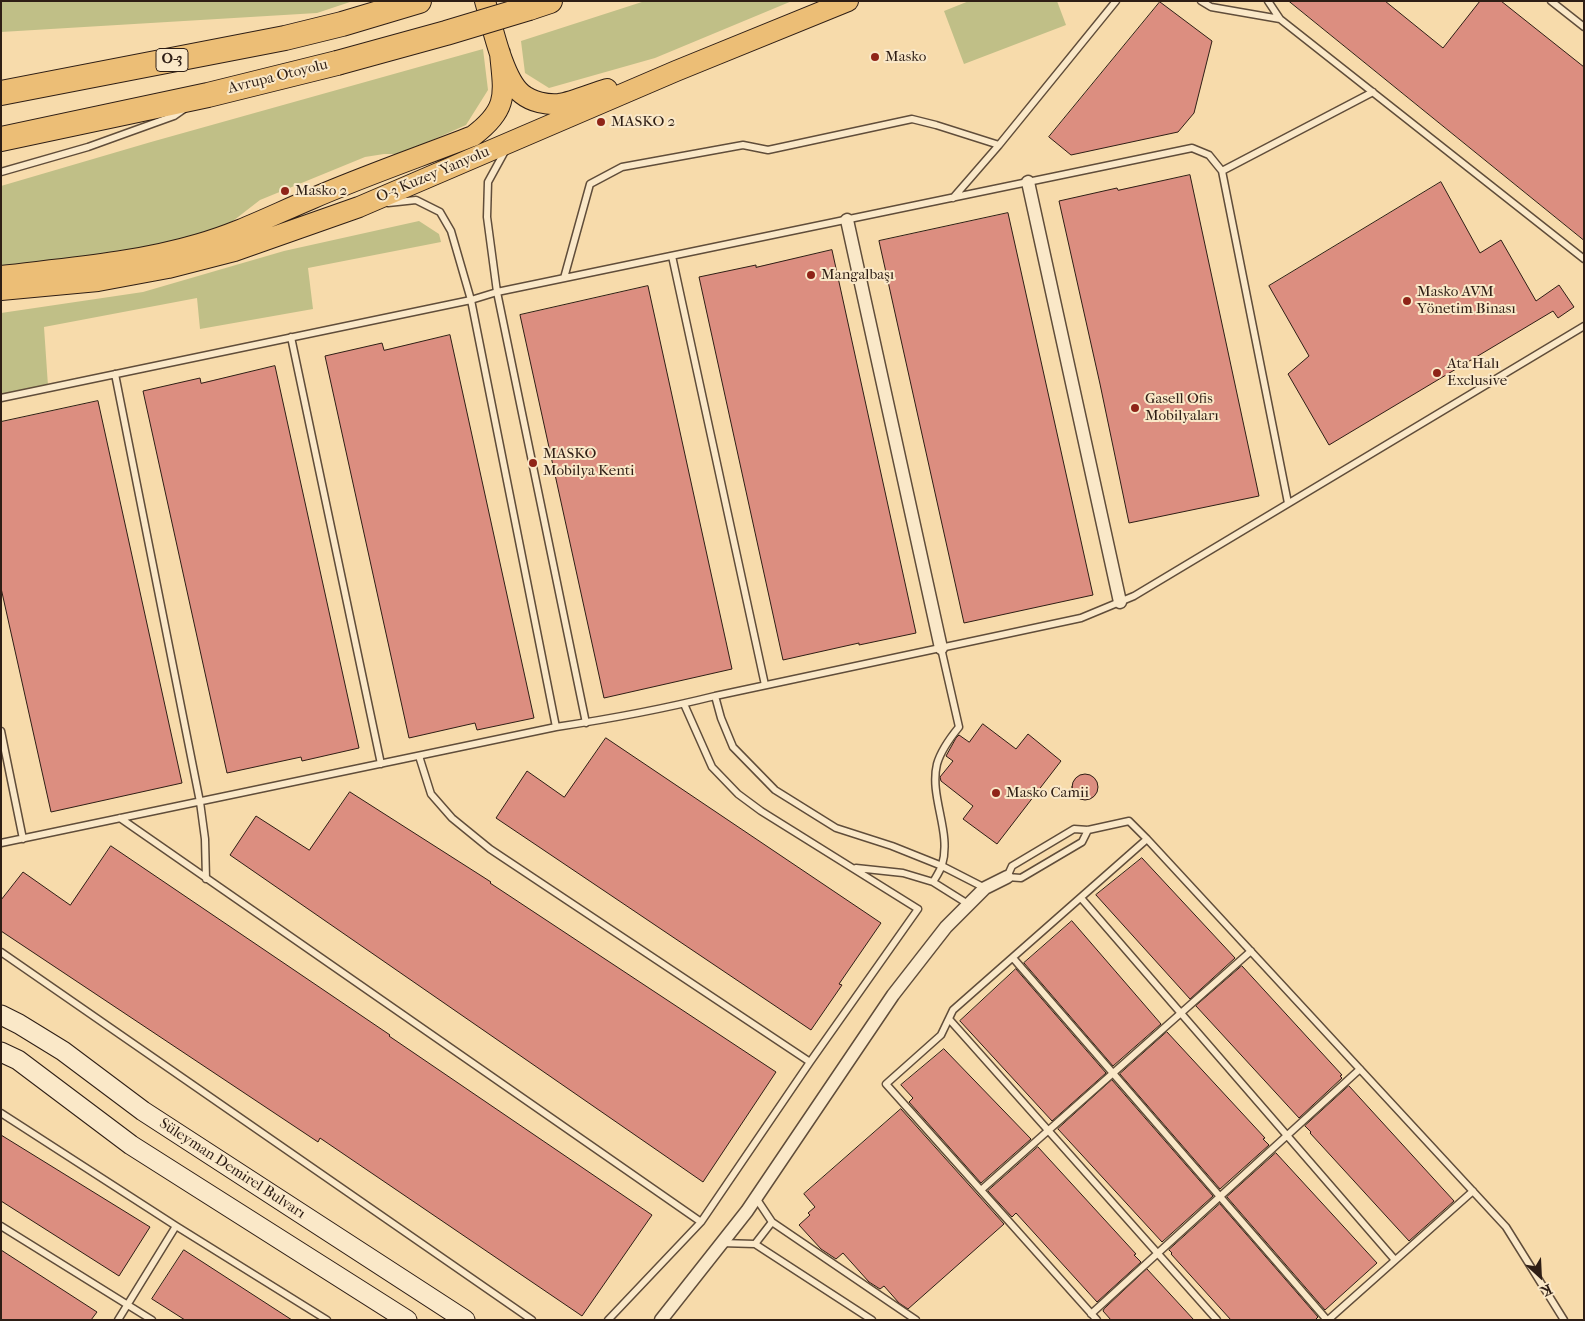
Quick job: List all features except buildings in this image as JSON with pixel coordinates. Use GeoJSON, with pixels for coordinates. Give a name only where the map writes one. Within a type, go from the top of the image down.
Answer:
{"type":"FeatureCollection","features":[{"type":"Feature","properties":{"kind":"highway","name":"O-3"},"geometry":{"type":"LineString","coordinates":[[1,93],[276,40],[342,24],[419,1]]}},
{"type":"Feature","properties":{"kind":"highway","name":"Avrupa Otoyolu"},"geometry":{"type":"LineString","coordinates":[[3,139],[208,95],[337,63],[540,5]]}},
{"type":"Feature","properties":{"kind":"main road"},"geometry":{"type":"LineString","coordinates":[[485,1],[500,53],[511,80],[522,94],[540,103],[559,104],[595,92],[676,71]]}},
{"type":"Feature","properties":{"kind":"main road","name":"O-3 Kuzey Yanyolu"},"geometry":{"type":"LineString","coordinates":[[1,290],[98,281],[168,268],[234,250],[359,207],[676,71],[848,1]]}},
{"type":"Feature","properties":{"kind":"main road","name":"O-3 Kuzey Yanyolu"},"geometry":{"type":"LineString","coordinates":[[1,276],[96,265],[164,254],[199,244],[235,233],[312,199],[473,136],[487,126],[497,114],[502,103],[503,88],[500,53]]}},
{"type":"Feature","properties":{"kind":"main road","name":"Süleyman Demirel Bulvarı"},"geometry":{"type":"LineString","coordinates":[[1,1015],[63,1051],[143,1111],[465,1320]]}},
{"type":"Feature","properties":{"kind":"main road"},"geometry":{"type":"LineString","coordinates":[[1,1052],[18,1060],[131,1145],[407,1320]]}},
{"type":"Feature","properties":{"kind":"street"},"geometry":{"type":"LineString","coordinates":[[1028,182],[1120,602]]}},
{"type":"Feature","properties":{"kind":"street"},"geometry":{"type":"LineString","coordinates":[[847,220],[940,648]]}},
{"type":"Feature","properties":{"kind":"street"},"geometry":{"type":"LineString","coordinates":[[661,1320],[756,1197],[893,995],[946,926],[985,888],[1007,877]]}},
{"type":"Feature","properties":{"kind":"lane"},"geometry":{"type":"LineString","coordinates":[[953,198],[1116,1]]}},
{"type":"Feature","properties":{"kind":"lane"},"geometry":{"type":"LineString","coordinates":[[1201,1],[1211,7],[1280,18]]}},
{"type":"Feature","properties":{"kind":"lane"},"geometry":{"type":"LineString","coordinates":[[1268,1],[1280,18],[1584,259]]}},
{"type":"Feature","properties":{"kind":"lane"},"geometry":{"type":"LineString","coordinates":[[1551,1],[1584,27]]}},
{"type":"Feature","properties":{"kind":"lane"},"geometry":{"type":"LineString","coordinates":[[1222,171],[1373,92]]}},
{"type":"Feature","properties":{"kind":"lane"},"geometry":{"type":"LineString","coordinates":[[1,172],[88,147],[174,116],[208,95]]}},
{"type":"Feature","properties":{"kind":"lane"},"geometry":{"type":"LineString","coordinates":[[564,278],[590,184],[622,167],[743,145],[768,150],[912,120],[936,125],[999,144]]}},
{"type":"Feature","properties":{"kind":"lane"},"geometry":{"type":"LineString","coordinates":[[510,143],[488,182],[487,217],[497,292],[586,723]]}},
{"type":"Feature","properties":{"kind":"lane"},"geometry":{"type":"LineString","coordinates":[[1,398],[471,300],[497,292],[1192,148],[1209,155],[1222,171],[1288,503]]}},
{"type":"Feature","properties":{"kind":"lane"},"geometry":{"type":"LineString","coordinates":[[359,207],[416,200],[440,212],[452,231],[471,300],[556,727]]}},
{"type":"Feature","properties":{"kind":"lane"},"geometry":{"type":"LineString","coordinates":[[672,256],[765,685]]}},
{"type":"Feature","properties":{"kind":"lane"},"geometry":{"type":"LineString","coordinates":[[1,844],[556,727],[684,704],[1081,618],[1134,596],[1584,326]]}},
{"type":"Feature","properties":{"kind":"lane"},"geometry":{"type":"LineString","coordinates":[[290,337],[381,764]]}},
{"type":"Feature","properties":{"kind":"lane"},"geometry":{"type":"LineString","coordinates":[[115,374],[200,802],[205,838],[206,879]]}},
{"type":"Feature","properties":{"kind":"lane"},"geometry":{"type":"LineString","coordinates":[[932,882],[942,866],[944,852],[944,834],[937,792],[936,772],[939,759],[959,727],[940,648]]}},
{"type":"Feature","properties":{"kind":"lane"},"geometry":{"type":"LineString","coordinates":[[715,696],[721,718],[733,747],[775,790],[836,828],[892,846],[942,866],[985,888]]}},
{"type":"Feature","properties":{"kind":"lane"},"geometry":{"type":"LineString","coordinates":[[608,1320],[701,1222],[810,1062],[918,909],[761,811],[738,794],[712,767],[684,704]]}},
{"type":"Feature","properties":{"kind":"lane"},"geometry":{"type":"LineString","coordinates":[[1,732],[23,839]]}},
{"type":"Feature","properties":{"kind":"lane"},"geometry":{"type":"LineString","coordinates":[[419,756],[430,794],[452,818],[490,849],[810,1062]]}},
{"type":"Feature","properties":{"kind":"lane"},"geometry":{"type":"LineString","coordinates":[[120,818],[701,1222]]}},
{"type":"Feature","properties":{"kind":"lane"},"geometry":{"type":"LineString","coordinates":[[1088,830],[1082,842],[1021,878],[1007,877],[1012,866],[1074,830],[1088,830],[1129,821],[1506,1227],[1564,1320]]}},
{"type":"Feature","properties":{"kind":"lane"},"geometry":{"type":"LineString","coordinates":[[1097,1320],[886,1084],[941,1035],[953,1010],[1147,839]]}},
{"type":"Feature","properties":{"kind":"lane"},"geometry":{"type":"LineString","coordinates":[[852,867],[903,873],[932,882],[968,904]]}},
{"type":"Feature","properties":{"kind":"lane"},"geometry":{"type":"LineString","coordinates":[[1081,898],[1395,1260]]}},
{"type":"Feature","properties":{"kind":"lane"},"geometry":{"type":"LineString","coordinates":[[981,1190],[1251,951]]}},
{"type":"Feature","properties":{"kind":"lane"},"geometry":{"type":"LineString","coordinates":[[1,952],[532,1320]]}},
{"type":"Feature","properties":{"kind":"lane"},"geometry":{"type":"LineString","coordinates":[[1013,958],[1327,1320],[1472,1191]]}},
{"type":"Feature","properties":{"kind":"lane"},"geometry":{"type":"LineString","coordinates":[[949,1019],[1217,1320]]}},
{"type":"Feature","properties":{"kind":"lane"},"geometry":{"type":"LineString","coordinates":[[1092,1314],[1360,1069]]}},
{"type":"Feature","properties":{"kind":"lane"},"geometry":{"type":"LineString","coordinates":[[1,1113],[176,1226],[327,1320]]}},
{"type":"Feature","properties":{"kind":"lane"},"geometry":{"type":"LineString","coordinates":[[756,1197],[772,1222],[916,1320]]}},
{"type":"Feature","properties":{"kind":"lane"},"geometry":{"type":"LineString","coordinates":[[755,1244],[772,1222]]}},
{"type":"Feature","properties":{"kind":"lane"},"geometry":{"type":"LineString","coordinates":[[1,1226],[152,1320]]}},
{"type":"Feature","properties":{"kind":"lane"},"geometry":{"type":"LineString","coordinates":[[118,1320],[176,1226]]}},
{"type":"Feature","properties":{"kind":"lane"},"geometry":{"type":"LineString","coordinates":[[721,1243],[755,1244],[872,1320]]}},
{"type":"Feature","properties":{"kind":"shaded area"},"geometry":{"type":"Polygon","coordinates":[[[1,1],[353,1],[317,13],[1,32],[1,1]]]}},
{"type":"Feature","properties":{"kind":"shaded area"},"geometry":{"type":"Polygon","coordinates":[[[645,1],[792,1],[655,58],[549,88],[525,73],[521,41],[645,1]]]}},
{"type":"Feature","properties":{"kind":"shaded area"},"geometry":{"type":"Polygon","coordinates":[[[969,1],[1057,1],[1066,25],[964,64],[944,11],[969,1]]]}},
{"type":"Feature","properties":{"kind":"shaded area"},"geometry":{"type":"Polygon","coordinates":[[[483,49],[488,90],[466,125],[401,154],[365,157],[260,200],[229,224],[163,248],[1,269],[1,186],[483,49]]]}},
{"type":"Feature","properties":{"kind":"shaded area"},"geometry":{"type":"Polygon","coordinates":[[[419,221],[439,234],[441,242],[308,268],[313,309],[200,329],[197,298],[44,327],[48,386],[1,396],[1,313],[143,292],[284,251],[419,221]]]}},
{"type":"Feature","properties":{"kind":"place","name":"Masko"},"geometry":{"type":"Point","coordinates":[875,57]}},
{"type":"Feature","properties":{"kind":"place","name":"MASKO 2"},"geometry":{"type":"Point","coordinates":[601,122]}},
{"type":"Feature","properties":{"kind":"place","name":"Masko 2"},"geometry":{"type":"Point","coordinates":[285,191]}},
{"type":"Feature","properties":{"kind":"place","name":"Mangalbaşı"},"geometry":{"type":"Point","coordinates":[811,275]}},
{"type":"Feature","properties":{"kind":"place","name":"Masko AVM Yönetim Binası"},"geometry":{"type":"Point","coordinates":[1407,301]}},
{"type":"Feature","properties":{"kind":"place","name":"Ata Halı Exclusive"},"geometry":{"type":"Point","coordinates":[1437,373]}},
{"type":"Feature","properties":{"kind":"place","name":"Gasell Ofis Mobilyaları"},"geometry":{"type":"Point","coordinates":[1135,408]}},
{"type":"Feature","properties":{"kind":"place","name":"MASKO Mobilya Kenti"},"geometry":{"type":"Point","coordinates":[533,463]}},
{"type":"Feature","properties":{"kind":"place","name":"Masko Camii"},"geometry":{"type":"Point","coordinates":[996,793]}}]}
